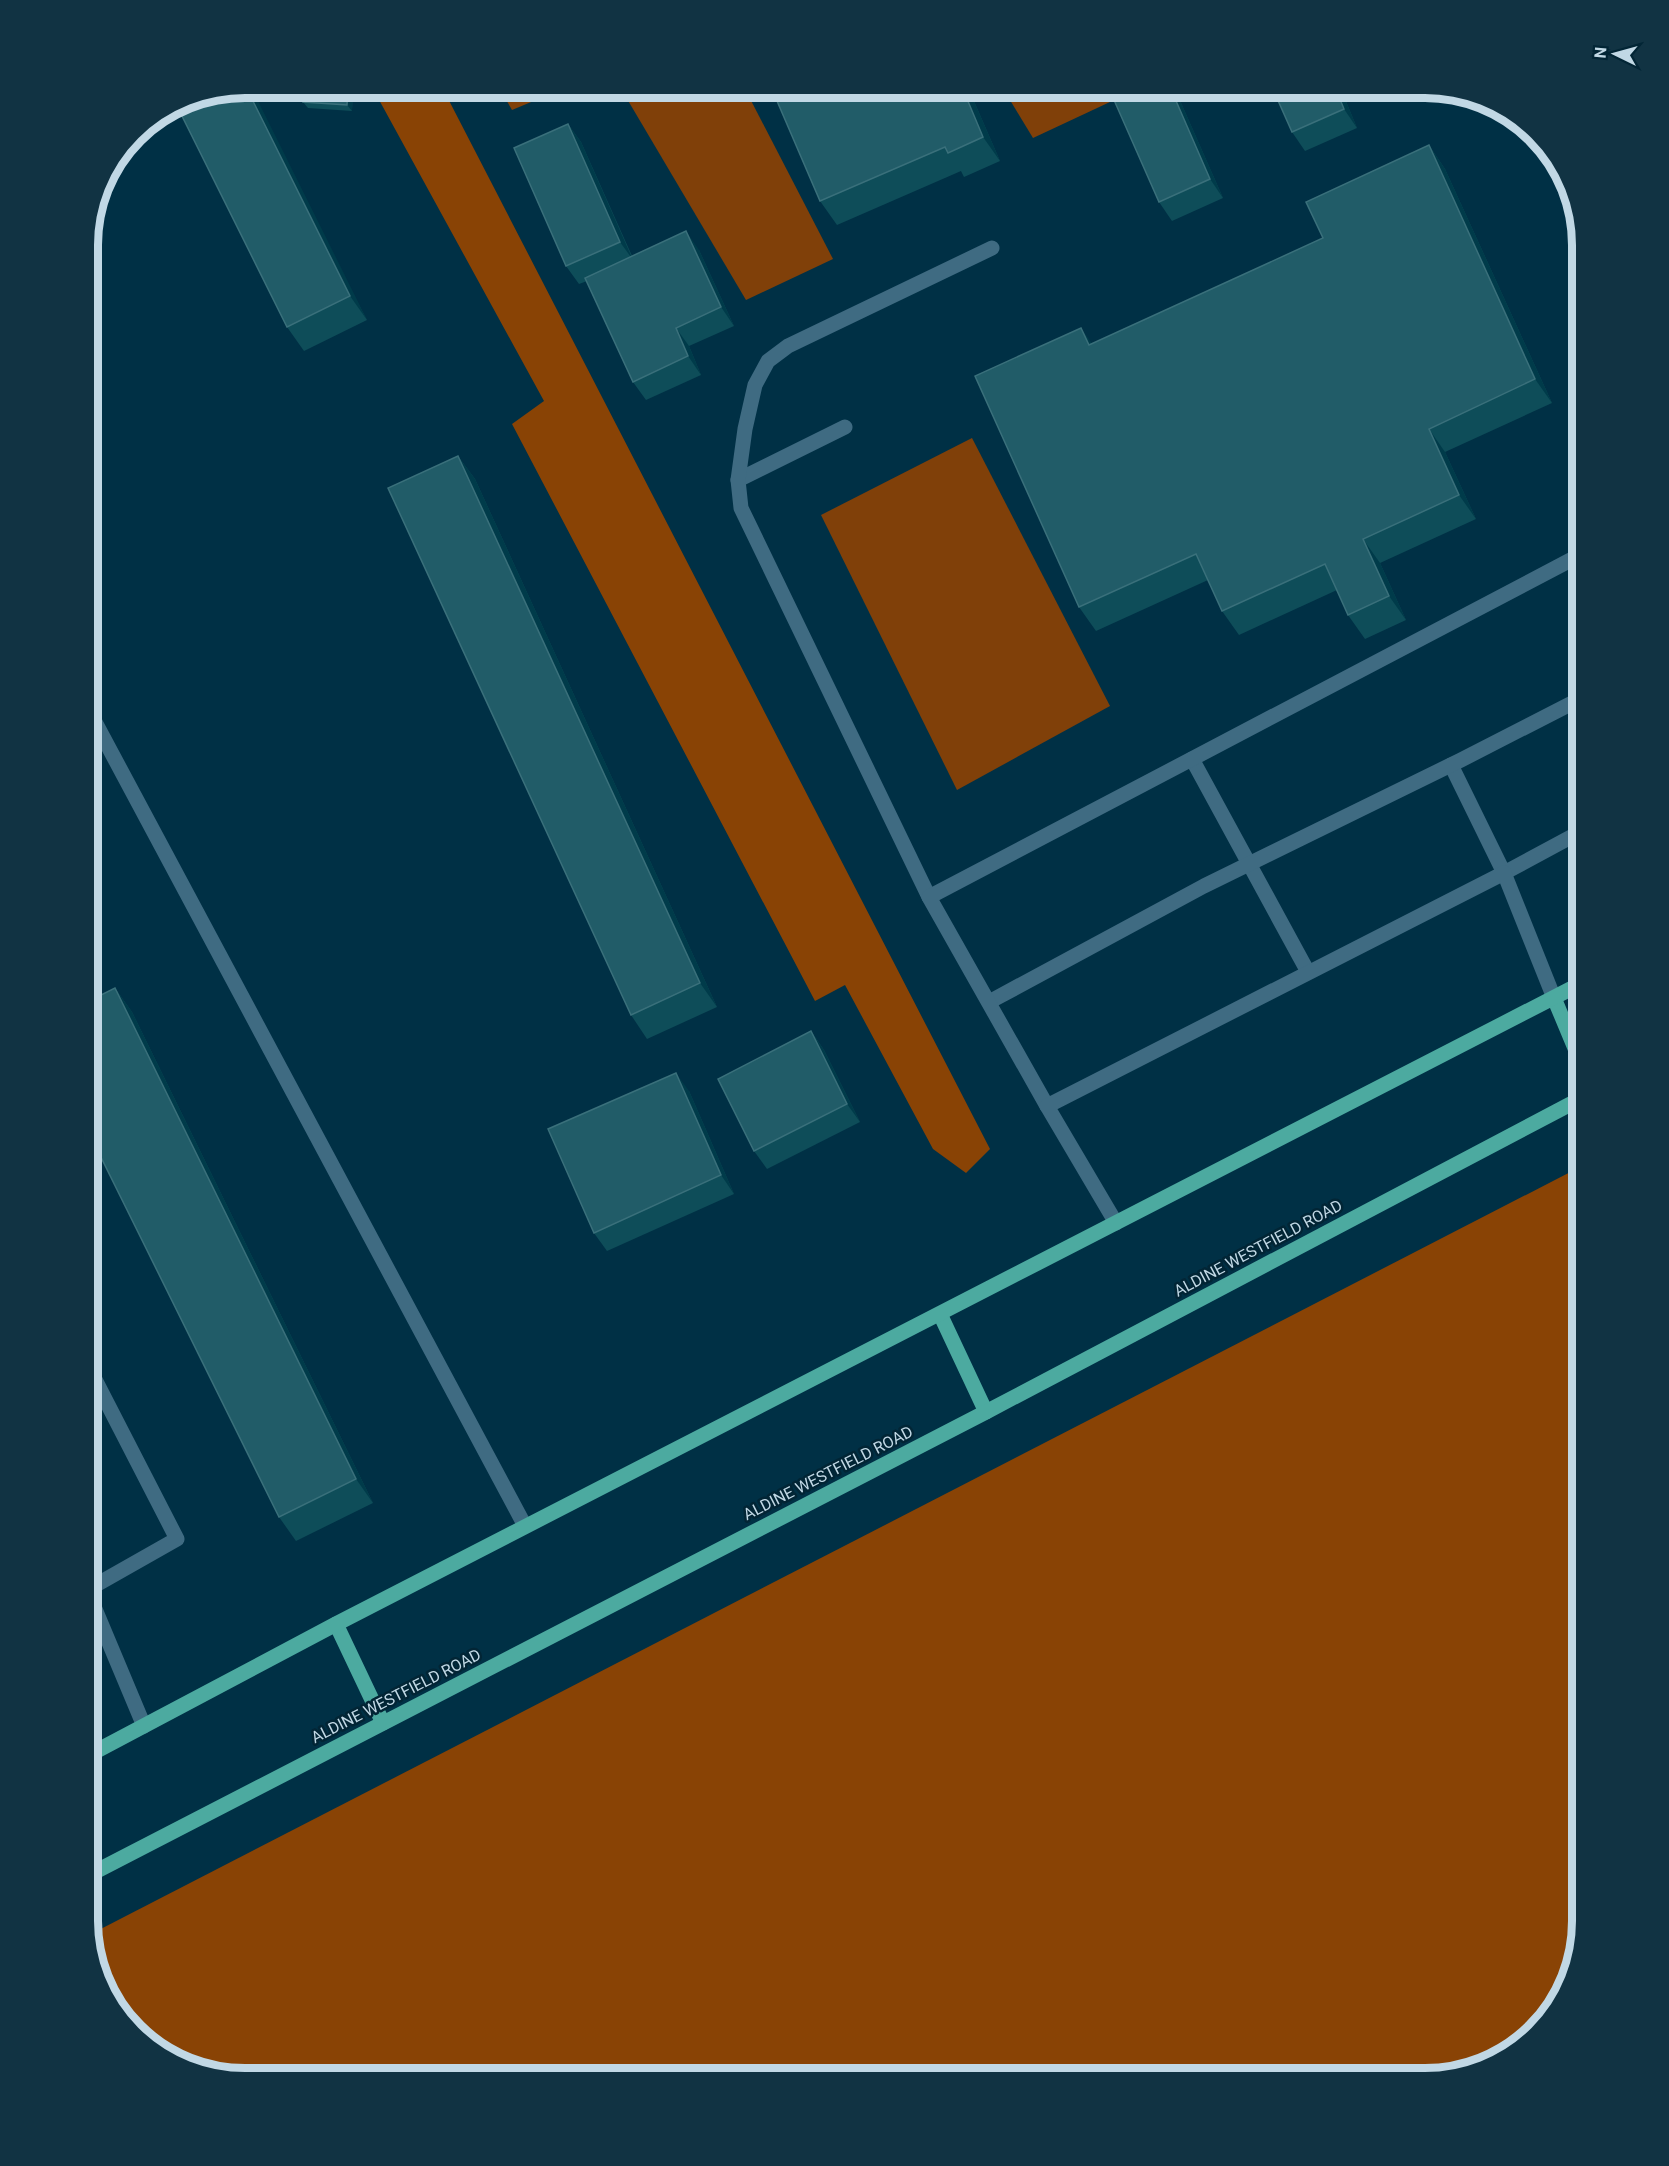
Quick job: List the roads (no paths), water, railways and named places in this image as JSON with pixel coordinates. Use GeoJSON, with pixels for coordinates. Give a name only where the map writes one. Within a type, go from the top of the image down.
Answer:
{"type":"FeatureCollection","features":[{"type":"Feature","properties":{"kind":"main road"},"geometry":{"type":"LineString","coordinates":[[98,1750],[525,1526],[1572,988]]}},
{"type":"Feature","properties":{"kind":"main road"},"geometry":{"type":"LineString","coordinates":[[1554,998],[1572,1041]]}},
{"type":"Feature","properties":{"kind":"main road","name":"ALDINE WESTFIELD ROAD"},"geometry":{"type":"LineString","coordinates":[[98,1870],[986,1412],[1572,1103]]}},
{"type":"Feature","properties":{"kind":"main road"},"geometry":{"type":"LineString","coordinates":[[940,1314],[986,1412]]}},
{"type":"Feature","properties":{"kind":"main road"},"geometry":{"type":"LineString","coordinates":[[336,1624],[383,1723]]}},
{"type":"Feature","properties":{"kind":"lane"},"geometry":{"type":"LineString","coordinates":[[992,248],[788,346],[768,361],[754,385],[745,429],[738,480],[741,508],[929,897],[1116,1223]]}},
{"type":"Feature","properties":{"kind":"lane"},"geometry":{"type":"LineString","coordinates":[[738,480],[845,427]]}},
{"type":"Feature","properties":{"kind":"lane"},"geometry":{"type":"LineString","coordinates":[[929,897],[1572,559]]}},
{"type":"Feature","properties":{"kind":"lane"},"geometry":{"type":"LineString","coordinates":[[989,1002],[1204,886],[1572,703]]}},
{"type":"Feature","properties":{"kind":"lane"},"geometry":{"type":"LineString","coordinates":[[98,728],[525,1526]]}},
{"type":"Feature","properties":{"kind":"lane"},"geometry":{"type":"LineString","coordinates":[[1192,759],[1308,972]]}},
{"type":"Feature","properties":{"kind":"lane"},"geometry":{"type":"LineString","coordinates":[[1451,765],[1504,873],[1554,998]]}},
{"type":"Feature","properties":{"kind":"lane"},"geometry":{"type":"LineString","coordinates":[[1047,1106],[1572,836]]}},
{"type":"Feature","properties":{"kind":"lane"},"geometry":{"type":"LineString","coordinates":[[98,1385],[177,1539],[98,1584]]}},
{"type":"Feature","properties":{"kind":"lane"},"geometry":{"type":"LineString","coordinates":[[98,1616],[144,1726]]}}]}
